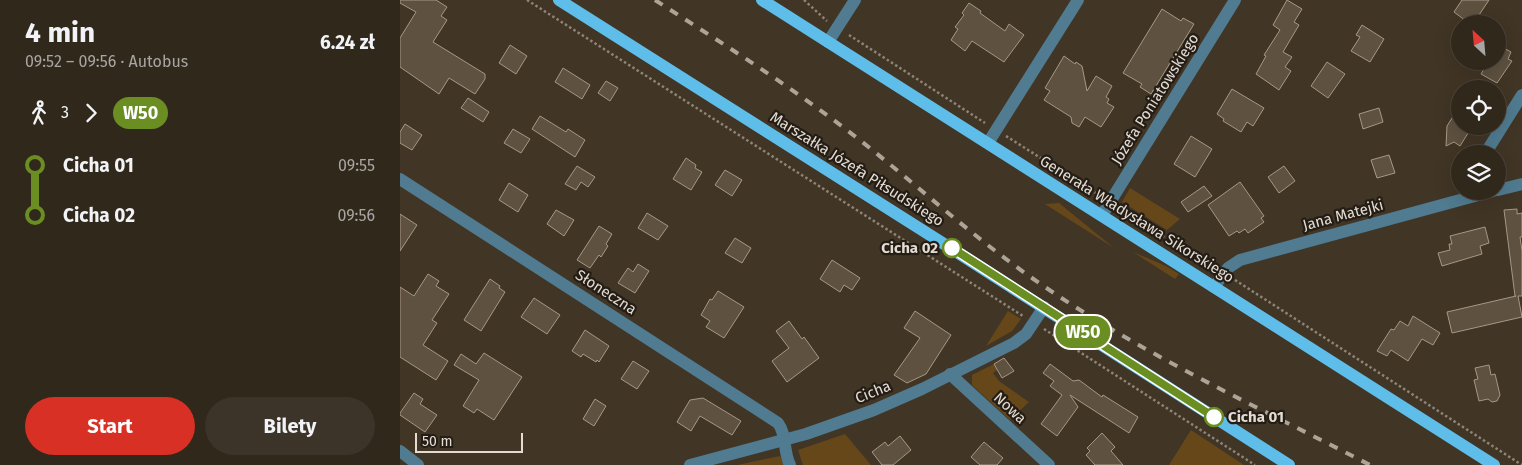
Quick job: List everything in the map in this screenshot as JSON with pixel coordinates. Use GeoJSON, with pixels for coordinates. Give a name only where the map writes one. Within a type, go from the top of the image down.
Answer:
{"type":"FeatureCollection","features":[{"type":"Feature","properties":{"kind":"main road","name":"Marszałka Józefa Piłsudskiego"},"geometry":{"type":"LineString","coordinates":[[559,0],[1044,307],[1289,465]]}},
{"type":"Feature","properties":{"kind":"main road","name":"Generała Władysława Sikorskiego"},"geometry":{"type":"LineString","coordinates":[[762,0],[1494,465]]}},
{"type":"Feature","properties":{"kind":"street"},"geometry":{"type":"LineString","coordinates":[[828,42],[855,0]]}},
{"type":"Feature","properties":{"kind":"street"},"geometry":{"type":"LineString","coordinates":[[988,143],[1078,0]]}},
{"type":"Feature","properties":{"kind":"street","name":"Józefa Poniatowskiego"},"geometry":{"type":"LineString","coordinates":[[1102,215],[1235,0]]}},
{"type":"Feature","properties":{"kind":"street"},"geometry":{"type":"LineString","coordinates":[[1491,145],[1522,94]]}},
{"type":"Feature","properties":{"kind":"street","name":"Słoneczna"},"geometry":{"type":"LineString","coordinates":[[400,178],[778,423],[782,430],[785,454],[790,465]]}},
{"type":"Feature","properties":{"kind":"street"},"geometry":{"type":"LineString","coordinates":[[1506,188],[1522,184]]}},
{"type":"Feature","properties":{"kind":"street","name":"Jana Matejki"},"geometry":{"type":"LineString","coordinates":[[1214,287],[1228,268],[1240,260],[1451,199]]}},
{"type":"Feature","properties":{"kind":"street","name":"Cicha"},"geometry":{"type":"LineString","coordinates":[[690,465],[784,441],[874,410],[1014,343],[1026,334],[1044,307]]}},
{"type":"Feature","properties":{"kind":"street","name":"Nowa"},"geometry":{"type":"LineString","coordinates":[[950,374],[1049,465]]}},
{"type":"Feature","properties":{"kind":"street"},"geometry":{"type":"LineString","coordinates":[[400,451],[418,465]]}},
{"type":"Feature","properties":{"kind":"path"},"geometry":{"type":"LineString","coordinates":[[527,0],[1023,314],[1024,318],[1038,328],[1046,329],[1255,465]]}},
{"type":"Feature","properties":{"kind":"path"},"geometry":{"type":"LineString","coordinates":[[804,0],[826,20],[996,130],[1219,270]]}},
{"type":"Feature","properties":{"kind":"path"},"geometry":{"type":"LineString","coordinates":[[1232,278],[1522,465]]}},
{"type":"Feature","properties":{"kind":"shaded area"},"geometry":{"type":"Polygon","coordinates":[[[1130,188],[1180,219],[1167,230],[1122,202],[1130,188]]]}},
{"type":"Feature","properties":{"kind":"shaded area"},"geometry":{"type":"Polygon","coordinates":[[[1059,203],[1114,248],[1045,204],[1059,203]]]}},
{"type":"Feature","properties":{"kind":"shaded area"},"geometry":{"type":"Polygon","coordinates":[[[1133,252],[1166,266],[1179,274],[1175,279],[1133,252]]]}},
{"type":"Feature","properties":{"kind":"shaded area"},"geometry":{"type":"Polygon","coordinates":[[[1008,311],[1021,319],[1012,331],[986,346],[1008,311]]]}},
{"type":"Feature","properties":{"kind":"shaded area"},"geometry":{"type":"Polygon","coordinates":[[[994,364],[997,370],[993,373],[999,381],[1029,402],[1010,420],[972,385],[972,375],[994,364]]]}},
{"type":"Feature","properties":{"kind":"shaded area"},"geometry":{"type":"Polygon","coordinates":[[[1191,430],[1244,465],[1169,465],[1191,430]]]}},
{"type":"Feature","properties":{"kind":"shaded area"},"geometry":{"type":"Polygon","coordinates":[[[845,434],[871,465],[803,465],[798,450],[845,434]]]}},
{"type":"Feature","properties":{"kind":"shaded area"},"geometry":{"type":"Polygon","coordinates":[[[780,456],[784,465],[737,465],[780,456]]]}},
{"type":"Feature","properties":{"kind":"building"},"geometry":{"type":"Polygon","coordinates":[[[400,0],[436,0],[447,7],[441,16],[447,20],[433,42],[485,74],[485,79],[475,94],[449,78],[439,94],[400,67],[400,38],[416,12],[400,3],[400,0]]]}},
{"type":"Feature","properties":{"kind":"building"},"geometry":{"type":"Polygon","coordinates":[[[1287,0],[1302,9],[1294,22],[1299,25],[1283,52],[1292,57],[1285,67],[1291,71],[1279,90],[1256,74],[1266,56],[1264,55],[1280,30],[1273,25],[1287,0]]]}},
{"type":"Feature","properties":{"kind":"building"},"geometry":{"type":"Polygon","coordinates":[[[1462,0],[1489,0],[1479,15],[1458,15],[1454,12],[1462,0]]]}},
{"type":"Feature","properties":{"kind":"building"},"geometry":{"type":"Polygon","coordinates":[[[969,3],[1005,31],[1009,24],[1024,35],[1004,62],[972,41],[965,51],[951,40],[958,29],[955,27],[964,15],[962,13],[969,3]]]}},
{"type":"Feature","properties":{"kind":"building"},"geometry":{"type":"Polygon","coordinates":[[[1162,9],[1181,21],[1183,18],[1194,24],[1151,94],[1140,87],[1142,84],[1123,73],[1162,9]]]}},
{"type":"Feature","properties":{"kind":"building"},"geometry":{"type":"Polygon","coordinates":[[[1362,25],[1384,39],[1370,62],[1351,51],[1360,37],[1356,35],[1362,25]]]}},
{"type":"Feature","properties":{"kind":"building"},"geometry":{"type":"Polygon","coordinates":[[[510,45],[527,56],[516,74],[499,63],[510,45]]]}},
{"type":"Feature","properties":{"kind":"building"},"geometry":{"type":"Polygon","coordinates":[[[1506,49],[1511,52],[1508,59],[1512,61],[1506,70],[1506,49]]]}},
{"type":"Feature","properties":{"kind":"building"},"geometry":{"type":"Polygon","coordinates":[[[1064,56],[1075,64],[1076,62],[1082,66],[1087,91],[1096,76],[1112,86],[1106,97],[1109,99],[1107,103],[1114,107],[1101,127],[1085,117],[1079,127],[1072,123],[1071,117],[1044,100],[1050,91],[1045,88],[1064,56]]]}},
{"type":"Feature","properties":{"kind":"building"},"geometry":{"type":"Polygon","coordinates":[[[1327,62],[1345,74],[1328,98],[1311,86],[1327,62]]]}},
{"type":"Feature","properties":{"kind":"building"},"geometry":{"type":"Polygon","coordinates":[[[563,68],[590,85],[582,99],[555,82],[563,68]]]}},
{"type":"Feature","properties":{"kind":"building"},"geometry":{"type":"Polygon","coordinates":[[[1483,70],[1506,70],[1499,80],[1492,80],[1481,74],[1483,70]]]}},
{"type":"Feature","properties":{"kind":"building"},"geometry":{"type":"Polygon","coordinates":[[[606,81],[618,88],[610,101],[598,93],[606,81]]]}},
{"type":"Feature","properties":{"kind":"building"},"geometry":{"type":"Polygon","coordinates":[[[1232,89],[1264,108],[1253,126],[1247,122],[1241,132],[1223,121],[1224,119],[1217,114],[1232,89]]]}},
{"type":"Feature","properties":{"kind":"building"},"geometry":{"type":"Polygon","coordinates":[[[468,98],[489,112],[483,122],[461,108],[468,98]]]}},
{"type":"Feature","properties":{"kind":"building"},"geometry":{"type":"Polygon","coordinates":[[[1379,108],[1383,122],[1363,129],[1359,114],[1379,108]]]}},
{"type":"Feature","properties":{"kind":"building"},"geometry":{"type":"Polygon","coordinates":[[[540,116],[566,132],[568,129],[585,140],[575,157],[532,129],[540,116]]]}},
{"type":"Feature","properties":{"kind":"building"},"geometry":{"type":"Polygon","coordinates":[[[1451,120],[1451,135],[1467,135],[1461,145],[1454,142],[1446,146],[1447,126],[1451,120]]]}},
{"type":"Feature","properties":{"kind":"building"},"geometry":{"type":"Polygon","coordinates":[[[405,124],[422,135],[412,150],[400,143],[400,132],[405,124]]]}},
{"type":"Feature","properties":{"kind":"building"},"geometry":{"type":"Polygon","coordinates":[[[513,129],[530,139],[521,153],[504,143],[513,129]]]}},
{"type":"Feature","properties":{"kind":"building"},"geometry":{"type":"Polygon","coordinates":[[[1191,136],[1212,149],[1195,177],[1174,164],[1191,136]]]}},
{"type":"Feature","properties":{"kind":"building"},"geometry":{"type":"Polygon","coordinates":[[[1389,155],[1395,173],[1377,178],[1371,160],[1389,155]]]}},
{"type":"Feature","properties":{"kind":"building"},"geometry":{"type":"Polygon","coordinates":[[[686,158],[696,165],[695,168],[702,172],[691,190],[673,179],[686,158]]]}},
{"type":"Feature","properties":{"kind":"building"},"geometry":{"type":"Polygon","coordinates":[[[577,166],[595,177],[588,187],[581,182],[576,190],[565,184],[577,166]]]}},
{"type":"Feature","properties":{"kind":"building"},"geometry":{"type":"Polygon","coordinates":[[[1284,166],[1295,181],[1279,193],[1268,177],[1284,166]]]}},
{"type":"Feature","properties":{"kind":"building"},"geometry":{"type":"Polygon","coordinates":[[[725,170],[742,180],[732,196],[715,185],[725,170]]]}},
{"type":"Feature","properties":{"kind":"building"},"geometry":{"type":"Polygon","coordinates":[[[1240,182],[1264,216],[1261,218],[1264,222],[1248,233],[1245,229],[1229,236],[1208,205],[1240,182]]]}},
{"type":"Feature","properties":{"kind":"building"},"geometry":{"type":"Polygon","coordinates":[[[509,183],[528,195],[518,212],[499,200],[509,183]]]}},
{"type":"Feature","properties":{"kind":"building"},"geometry":{"type":"Polygon","coordinates":[[[1204,186],[1212,196],[1188,212],[1181,202],[1204,186]]]}},
{"type":"Feature","properties":{"kind":"building"},"geometry":{"type":"Polygon","coordinates":[[[1517,209],[1517,214],[1522,213],[1522,237],[1520,237],[1522,251],[1522,296],[1518,296],[1522,317],[1452,333],[1447,312],[1516,296],[1504,210],[1517,209]]]}},
{"type":"Feature","properties":{"kind":"building"},"geometry":{"type":"Polygon","coordinates":[[[556,210],[574,220],[564,236],[547,224],[556,210]]]}},
{"type":"Feature","properties":{"kind":"building"},"geometry":{"type":"Polygon","coordinates":[[[647,213],[668,226],[658,240],[638,228],[647,213]]]}},
{"type":"Feature","properties":{"kind":"building"},"geometry":{"type":"Polygon","coordinates":[[[400,214],[417,225],[400,251],[400,214]]]}},
{"type":"Feature","properties":{"kind":"building"},"geometry":{"type":"Polygon","coordinates":[[[599,226],[612,234],[606,244],[608,246],[601,257],[599,255],[590,268],[577,260],[599,226]]]}},
{"type":"Feature","properties":{"kind":"building"},"geometry":{"type":"Polygon","coordinates":[[[1485,227],[1489,243],[1480,246],[1482,254],[1442,266],[1438,253],[1450,250],[1449,244],[1452,244],[1450,236],[1485,227]]]}},
{"type":"Feature","properties":{"kind":"building"},"geometry":{"type":"Polygon","coordinates":[[[735,238],[751,248],[742,263],[725,253],[735,238]]]}},
{"type":"Feature","properties":{"kind":"building"},"geometry":{"type":"Polygon","coordinates":[[[832,260],[860,278],[852,290],[844,285],[840,292],[820,279],[832,260]]]}},
{"type":"Feature","properties":{"kind":"building"},"geometry":{"type":"Polygon","coordinates":[[[638,264],[649,271],[635,293],[618,283],[628,268],[633,272],[638,264]]]}},
{"type":"Feature","properties":{"kind":"building"},"geometry":{"type":"Polygon","coordinates":[[[428,274],[439,281],[436,286],[449,294],[432,320],[437,323],[423,345],[448,361],[436,380],[400,357],[400,287],[414,296],[428,274]]]}},
{"type":"Feature","properties":{"kind":"building"},"geometry":{"type":"Polygon","coordinates":[[[490,279],[505,292],[481,331],[464,320],[490,279]]]}},
{"type":"Feature","properties":{"kind":"building"},"geometry":{"type":"Polygon","coordinates":[[[718,291],[744,307],[724,338],[706,327],[710,321],[701,315],[710,299],[712,300],[718,291]]]}},
{"type":"Feature","properties":{"kind":"building"},"geometry":{"type":"Polygon","coordinates":[[[534,298],[560,315],[547,334],[521,317],[534,298]]]}},
{"type":"Feature","properties":{"kind":"building"},"geometry":{"type":"Polygon","coordinates":[[[915,311],[951,335],[926,374],[907,383],[894,375],[920,338],[904,328],[915,311]]]}},
{"type":"Feature","properties":{"kind":"building"},"geometry":{"type":"Polygon","coordinates":[[[1413,316],[1440,333],[1433,345],[1422,339],[1408,361],[1391,350],[1387,356],[1377,351],[1391,329],[1394,330],[1400,321],[1408,326],[1413,316]]]}},
{"type":"Feature","properties":{"kind":"building"},"geometry":{"type":"Polygon","coordinates":[[[789,321],[802,339],[804,337],[819,358],[787,382],[772,361],[789,348],[776,331],[789,321]]]}},
{"type":"Feature","properties":{"kind":"building"},"geometry":{"type":"Polygon","coordinates":[[[585,330],[609,346],[599,362],[583,354],[581,357],[572,351],[585,330]]]}},
{"type":"Feature","properties":{"kind":"building"},"geometry":{"type":"Polygon","coordinates":[[[484,353],[522,377],[494,420],[477,409],[474,413],[463,406],[479,380],[454,365],[461,354],[476,364],[484,353]]]}},
{"type":"Feature","properties":{"kind":"building"},"geometry":{"type":"Polygon","coordinates":[[[1004,358],[1014,371],[1002,378],[994,364],[1004,358]]]}},
{"type":"Feature","properties":{"kind":"building"},"geometry":{"type":"Polygon","coordinates":[[[633,361],[649,371],[637,389],[621,379],[633,361]]]}},
{"type":"Feature","properties":{"kind":"building"},"geometry":{"type":"Polygon","coordinates":[[[1050,364],[1073,381],[1079,380],[1102,397],[1103,395],[1138,417],[1129,433],[1070,395],[1078,407],[1057,436],[1041,424],[1062,395],[1050,386],[1054,381],[1043,373],[1050,364]]]}},
{"type":"Feature","properties":{"kind":"building"},"geometry":{"type":"Polygon","coordinates":[[[1489,365],[1491,375],[1495,374],[1500,395],[1497,401],[1492,402],[1488,399],[1479,401],[1474,380],[1478,379],[1475,368],[1489,365]]]}},
{"type":"Feature","properties":{"kind":"building"},"geometry":{"type":"Polygon","coordinates":[[[414,393],[423,399],[420,404],[437,415],[425,432],[400,415],[414,393]]]}},
{"type":"Feature","properties":{"kind":"building"},"geometry":{"type":"Polygon","coordinates":[[[703,398],[741,421],[732,435],[700,416],[691,431],[677,422],[690,400],[703,398]]]}},
{"type":"Feature","properties":{"kind":"building"},"geometry":{"type":"Polygon","coordinates":[[[595,399],[606,406],[594,426],[583,419],[595,399]]]}},
{"type":"Feature","properties":{"kind":"building"},"geometry":{"type":"Polygon","coordinates":[[[1102,433],[1115,447],[1111,451],[1123,465],[1095,465],[1086,455],[1090,451],[1087,448],[1102,433]]]}},
{"type":"Feature","properties":{"kind":"building"},"geometry":{"type":"Polygon","coordinates":[[[900,436],[911,450],[893,465],[882,465],[872,452],[885,442],[888,446],[900,436]]]}},
{"type":"Feature","properties":{"kind":"building"},"geometry":{"type":"Polygon","coordinates":[[[984,442],[1003,458],[997,465],[980,465],[971,457],[984,442]]]}},
{"type":"Feature","properties":{"kind":"railway"},"geometry":{"type":"LineString","coordinates":[[655,0],[811,103],[861,141],[988,245],[1072,305],[1155,354],[1370,465]]}},
{"type":"Feature","properties":{"kind":"bus line","name":"W50"},"geometry":{"type":"LineString","coordinates":[[952,248],[1214,417]]}},
{"type":"Feature","properties":{"kind":"place","name":"Cicha 02"},"geometry":{"type":"Point","coordinates":[952,248]}},
{"type":"Feature","properties":{"kind":"place","name":"Cicha 01"},"geometry":{"type":"Point","coordinates":[1214,417]}}]}
